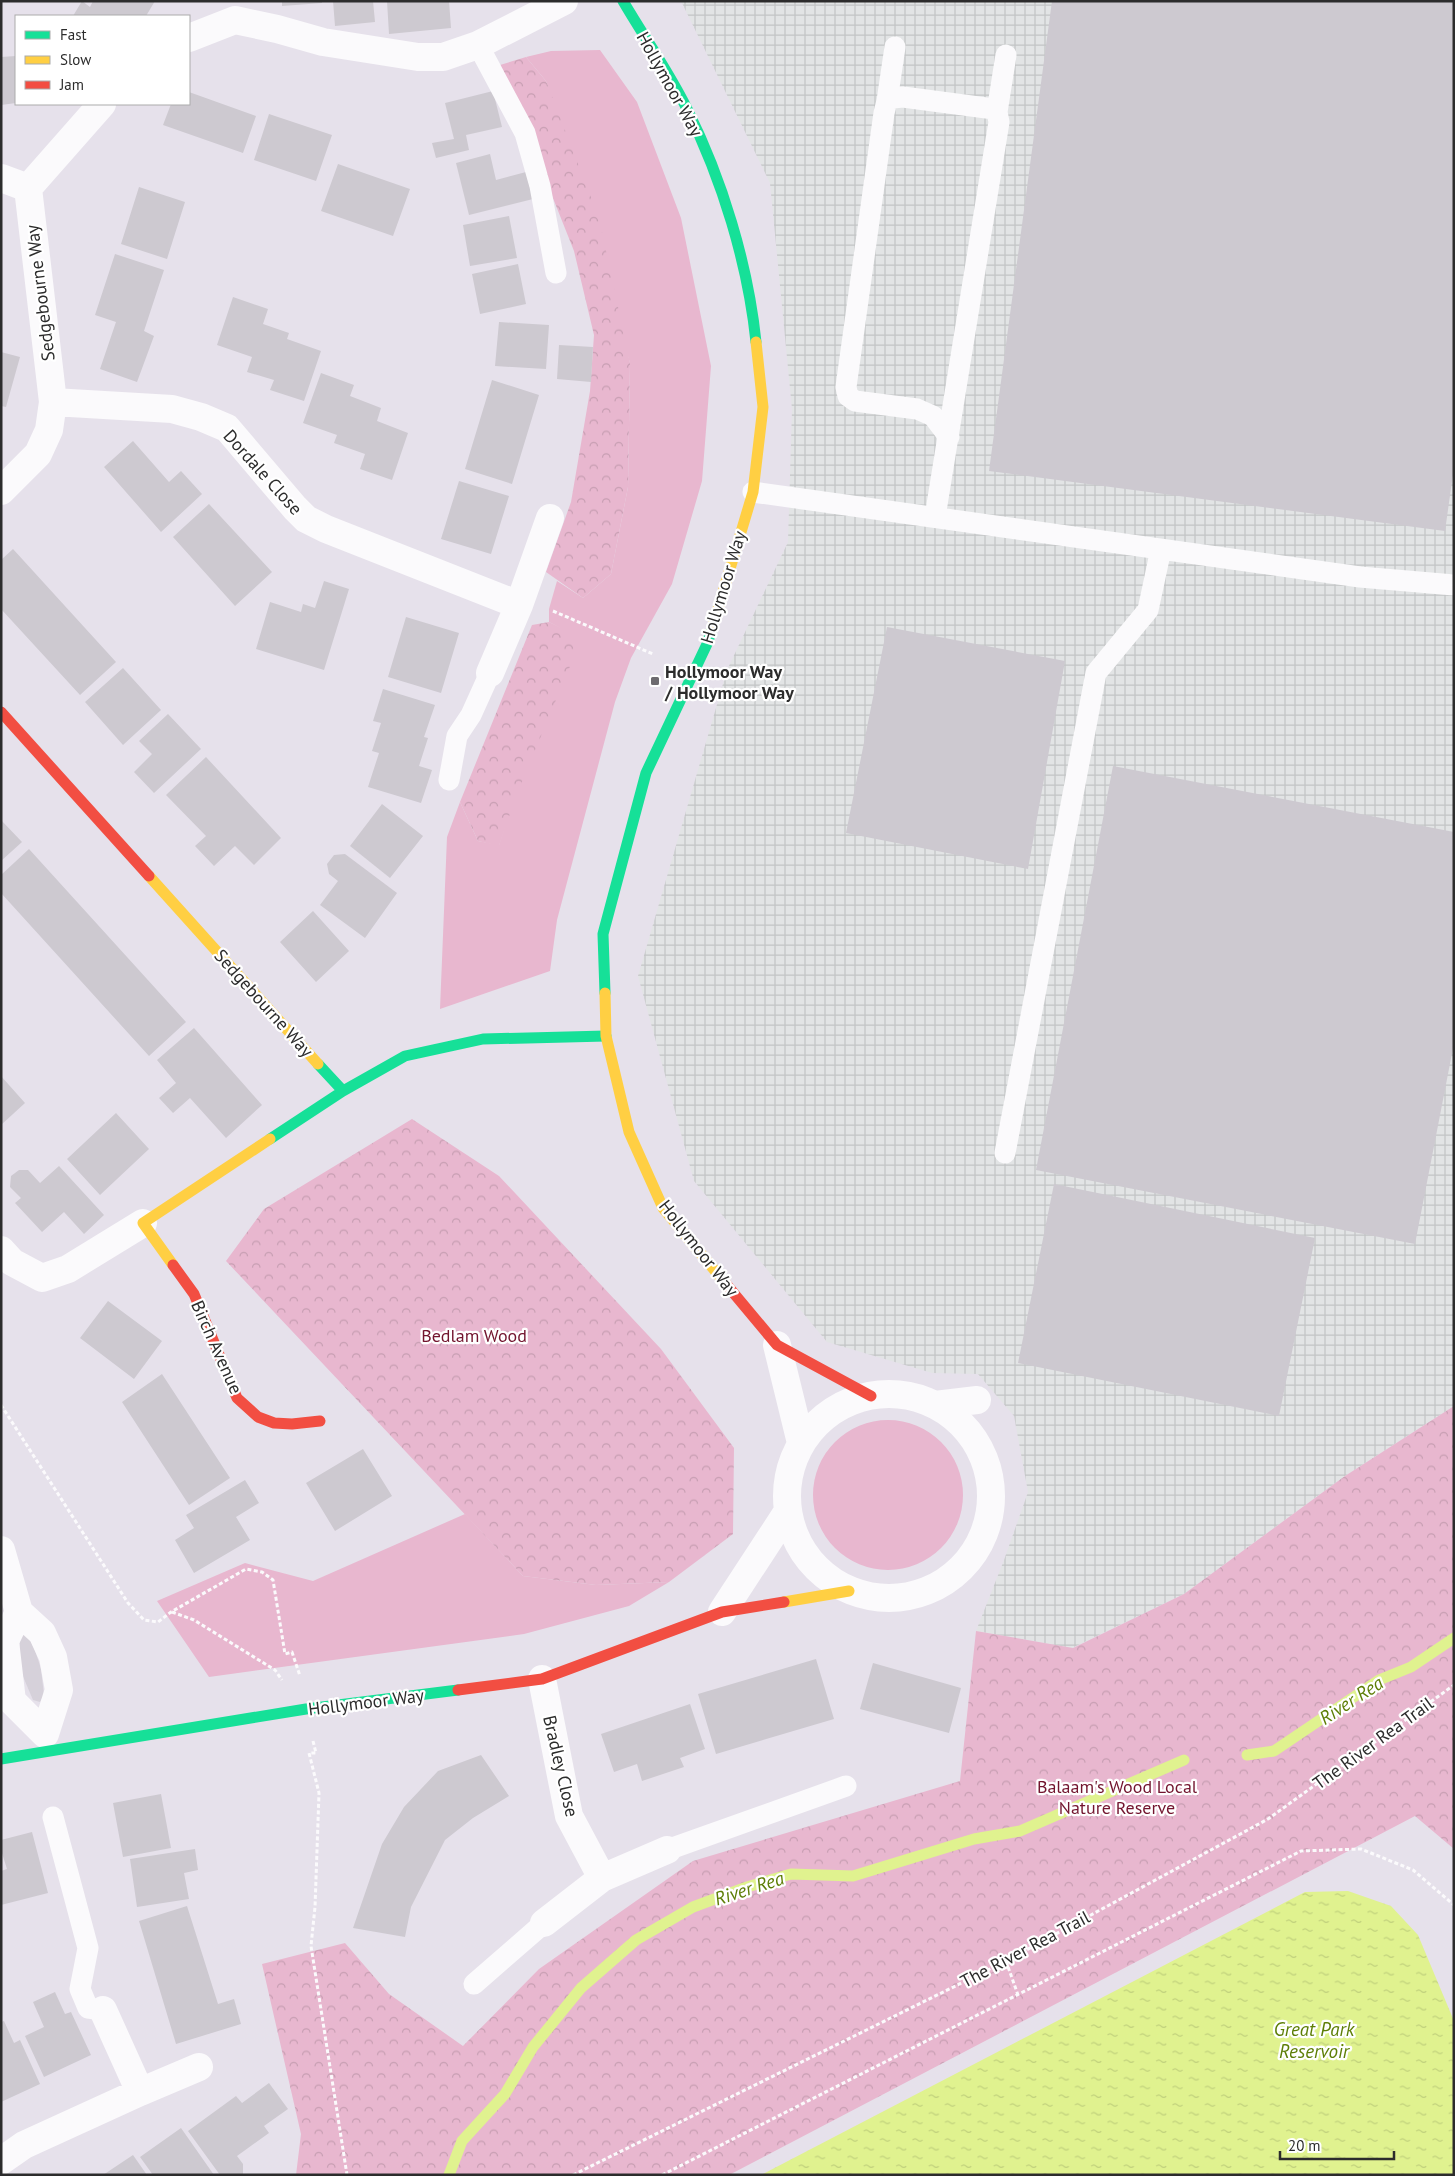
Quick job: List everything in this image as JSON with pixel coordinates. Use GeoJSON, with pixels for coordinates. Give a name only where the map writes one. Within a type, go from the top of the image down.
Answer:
{"type":"FeatureCollection","features":[{"type":"Feature","properties":{"kind":"street"},"geometry":{"type":"LineString","coordinates":[[190,37],[233,11],[277,29],[323,42],[418,57],[443,57],[478,44],[564,1]]}},
{"type":"Feature","properties":{"kind":"street","name":"Hollymoor Way"},"geometry":{"type":"LineString","coordinates":[[623,1],[688,108],[720,183],[752,305],[763,407],[753,492],[706,644],[646,774],[603,934],[606,1036],[629,1132],[663,1208],[778,1345],[871,1396]]}},
{"type":"Feature","properties":{"kind":"street"},"geometry":{"type":"LineString","coordinates":[[1,178],[28,188],[101,105]]}},
{"type":"Feature","properties":{"kind":"street","name":"Sedgebourne Way"},"geometry":{"type":"LineString","coordinates":[[1,491],[38,454],[49,430],[53,402],[28,188]]}},
{"type":"Feature","properties":{"kind":"street","name":"Dordale Close"},"geometry":{"type":"LineString","coordinates":[[53,402],[172,409],[201,416],[227,428],[306,519],[326,529],[519,605]]}},
{"type":"Feature","properties":{"kind":"street"},"geometry":{"type":"LineString","coordinates":[[490,673],[519,605],[550,518]]}},
{"type":"Feature","properties":{"kind":"street","name":"Sedgebourne Way"},"geometry":{"type":"LineString","coordinates":[[1,712],[343,1091]]}},
{"type":"Feature","properties":{"kind":"street"},"geometry":{"type":"LineString","coordinates":[[1,1250],[12,1262],[42,1278],[68,1269],[143,1223],[343,1091],[405,1056],[483,1039],[606,1036]]}},
{"type":"Feature","properties":{"kind":"street","name":"Birch Avenue"},"geometry":{"type":"LineString","coordinates":[[143,1223],[194,1294],[237,1398],[258,1417],[274,1423],[292,1424],[320,1421]]}},
{"type":"Feature","properties":{"kind":"street","name":"Hollymoor Way"},"geometry":{"type":"LineString","coordinates":[[778,1345],[801,1443]]}},
{"type":"Feature","properties":{"kind":"street"},"geometry":{"type":"LineString","coordinates":[[888,1393],[921,1398],[950,1413],[993,1457],[992,1499],[986,1530],[970,1559],[946,1582],[916,1595],[883,1598],[849,1590],[820,1571],[798,1544],[788,1511],[789,1476],[801,1443],[824,1417],[854,1399],[871,1396],[888,1393]]}},
{"type":"Feature","properties":{"kind":"street"},"geometry":{"type":"LineString","coordinates":[[935,1405],[977,1400]]}},
{"type":"Feature","properties":{"kind":"street"},"geometry":{"type":"LineString","coordinates":[[722,1612],[788,1511]]}},
{"type":"Feature","properties":{"kind":"street"},"geometry":{"type":"LineString","coordinates":[[1,1550],[19,1612],[42,1633],[53,1657],[59,1690],[47,1743]]}},
{"type":"Feature","properties":{"kind":"street","name":"Hollymoor Way"},"geometry":{"type":"LineString","coordinates":[[1,1759],[47,1743],[542,1679],[722,1612],[849,1590]]}},
{"type":"Feature","properties":{"kind":"street"},"geometry":{"type":"LineString","coordinates":[[19,1612],[5,1641],[12,1701],[47,1743]]}},
{"type":"Feature","properties":{"kind":"street","name":"Bradley Close"},"geometry":{"type":"LineString","coordinates":[[542,1679],[569,1816],[602,1878]]}},
{"type":"Feature","properties":{"kind":"street"},"geometry":{"type":"LineString","coordinates":[[544,1923],[602,1878],[666,1850]]}},
{"type":"Feature","properties":{"kind":"street"},"geometry":{"type":"LineString","coordinates":[[103,2010],[140,2092]]}},
{"type":"Feature","properties":{"kind":"street"},"geometry":{"type":"LineString","coordinates":[[1,2160],[24,2145],[140,2092],[199,2068]]}},
{"type":"Feature","properties":{"kind":"lane"},"geometry":{"type":"LineString","coordinates":[[478,44],[525,133],[540,186],[556,273]]}},
{"type":"Feature","properties":{"kind":"lane"},"geometry":{"type":"LineString","coordinates":[[895,47],[846,387],[848,396],[855,401],[917,409],[933,416],[949,437]]}},
{"type":"Feature","properties":{"kind":"lane"},"geometry":{"type":"LineString","coordinates":[[935,517],[998,122],[997,112],[1006,55]]}},
{"type":"Feature","properties":{"kind":"lane"},"geometry":{"type":"LineString","coordinates":[[887,101],[903,97],[994,109],[997,112]]}},
{"type":"Feature","properties":{"kind":"lane"},"geometry":{"type":"LineString","coordinates":[[753,492],[1360,577],[1454,585]]}},
{"type":"Feature","properties":{"kind":"lane"},"geometry":{"type":"LineString","coordinates":[[1005,1153],[1096,673],[1148,610],[1161,549]]}},
{"type":"Feature","properties":{"kind":"lane"},"geometry":{"type":"LineString","coordinates":[[449,780],[458,736],[471,715],[490,673]]}},
{"type":"Feature","properties":{"kind":"lane"},"geometry":{"type":"LineString","coordinates":[[666,1850],[846,1786]]}},
{"type":"Feature","properties":{"kind":"lane"},"geometry":{"type":"LineString","coordinates":[[53,1817],[88,1948],[80,1989],[88,2008],[103,2010]]}},
{"type":"Feature","properties":{"kind":"lane"},"geometry":{"type":"LineString","coordinates":[[474,1984],[544,1923]]}},
{"type":"Feature","properties":{"kind":"path"},"geometry":{"type":"LineString","coordinates":[[519,605],[549,609],[654,654]]}},
{"type":"Feature","properties":{"kind":"path"},"geometry":{"type":"LineString","coordinates":[[171,1612],[194,1620],[275,1670],[284,1682]]}},
{"type":"Feature","properties":{"kind":"path","name":"The River Rea Trail"},"geometry":{"type":"LineString","coordinates":[[573,2175],[1006,1961],[1268,1818],[1454,1685]]}},
{"type":"Feature","properties":{"kind":"path"},"geometry":{"type":"LineString","coordinates":[[662,2175],[1301,1851],[1361,1849],[1413,1870],[1454,1905]]}},
{"type":"Feature","properties":{"kind":"path"},"geometry":{"type":"LineString","coordinates":[[1006,1961],[1018,1994]]}},
{"type":"Feature","properties":{"kind":"shaded area"},"geometry":{"type":"Polygon","coordinates":[[[681,1],[1454,1],[1454,1406],[1345,1476],[1184,1594],[1072,1648],[976,1631],[1028,1492],[1014,1416],[978,1374],[932,1373],[827,1342],[694,1181],[638,976],[727,670],[788,542],[792,409],[770,183],[681,1]]]}},
{"type":"Feature","properties":{"kind":"shaded area"},"geometry":{"type":"Polygon","coordinates":[[[20,1634],[27,1634],[41,1669],[44,1695],[40,1702],[33,1700],[19,1667],[20,1634]]]}},
{"type":"Feature","properties":{"kind":"green space"},"geometry":{"type":"Polygon","coordinates":[[[600,50],[637,102],[681,218],[711,366],[702,481],[672,584],[631,658],[615,702],[557,920],[550,971],[440,1009],[447,837],[460,802],[478,841],[499,845],[568,632],[549,622],[549,609],[557,581],[583,598],[611,574],[628,487],[630,363],[546,81],[526,57],[551,51],[600,50]]]}},
{"type":"Feature","properties":{"kind":"green space"},"geometry":{"type":"Polygon","coordinates":[[[526,57],[546,81],[599,218],[630,363],[628,487],[611,574],[583,598],[546,572],[571,502],[590,391],[594,335],[574,251],[500,65],[526,57]]]}},
{"type":"Feature","properties":{"kind":"green space"},"geometry":{"type":"Polygon","coordinates":[[[549,622],[568,631],[576,652],[516,796],[499,846],[478,841],[460,802],[532,625],[549,622]]]}},
{"type":"Feature","properties":{"kind":"green space","name":"Bedlam Wood"},"geometry":{"type":"Polygon","coordinates":[[[412,1119],[499,1176],[661,1349],[734,1448],[733,1534],[669,1582],[596,1585],[523,1576],[226,1261],[264,1209],[412,1119]]]}},
{"type":"Feature","properties":{"kind":"green space","name":"Balaam's Wood Local Nature Reserve"},"geometry":{"type":"Polygon","coordinates":[[[1454,1406],[1454,1849],[1415,1816],[729,2175],[296,2175],[301,2134],[262,1964],[345,1943],[389,1994],[463,2046],[539,1969],[693,1861],[960,1781],[976,1631],[1073,1648],[1184,1594],[1345,1476],[1454,1406]]]}},
{"type":"Feature","properties":{"kind":"green space"},"geometry":{"type":"Polygon","coordinates":[[[888,1420],[917,1426],[941,1442],[957,1466],[963,1495],[957,1524],[941,1548],[917,1564],[888,1570],[859,1564],[835,1548],[819,1524],[813,1495],[819,1466],[835,1442],[859,1426],[888,1420]]]}},
{"type":"Feature","properties":{"kind":"green space"},"geometry":{"type":"Polygon","coordinates":[[[465,1514],[523,1576],[596,1585],[669,1582],[629,1606],[524,1634],[209,1677],[157,1601],[245,1563],[313,1581],[465,1514]]]}},
{"type":"Feature","properties":{"kind":"water","name":"Great Park Reservoir"},"geometry":{"type":"Polygon","coordinates":[[[1348,1891],[1391,1906],[1418,1935],[1454,2021],[1454,2175],[761,2175],[1305,1892],[1348,1891]]]}},
{"type":"Feature","properties":{"kind":"building"},"geometry":{"type":"Polygon","coordinates":[[[82,1],[90,7],[93,1],[155,1],[147,15],[74,15],[82,1]]]}},
{"type":"Feature","properties":{"kind":"building"},"geometry":{"type":"Polygon","coordinates":[[[282,1],[322,1],[322,3],[282,6],[282,1]]]}},
{"type":"Feature","properties":{"kind":"building"},"geometry":{"type":"Polygon","coordinates":[[[333,1],[373,1],[375,22],[335,26],[333,1]]]}},
{"type":"Feature","properties":{"kind":"building"},"geometry":{"type":"Polygon","coordinates":[[[387,1],[449,1],[451,28],[389,34],[387,1]]]}},
{"type":"Feature","properties":{"kind":"building"},"geometry":{"type":"Polygon","coordinates":[[[1052,1],[1454,1],[1454,467],[1445,531],[989,471],[1052,1]]]}},
{"type":"Feature","properties":{"kind":"building"},"geometry":{"type":"Polygon","coordinates":[[[15,56],[15,103],[1,105],[1,57],[15,56]]]}},
{"type":"Feature","properties":{"kind":"building"},"geometry":{"type":"Polygon","coordinates":[[[493,91],[502,127],[466,135],[469,150],[436,158],[432,143],[454,139],[445,103],[493,91]]]}},
{"type":"Feature","properties":{"kind":"building"},"geometry":{"type":"Polygon","coordinates":[[[190,92],[256,116],[243,153],[163,125],[171,105],[190,105],[190,92]]]}},
{"type":"Feature","properties":{"kind":"building"},"geometry":{"type":"Polygon","coordinates":[[[269,114],[332,135],[316,181],[254,160],[269,114]]]}},
{"type":"Feature","properties":{"kind":"building"},"geometry":{"type":"Polygon","coordinates":[[[490,154],[496,180],[526,172],[533,199],[469,215],[456,163],[490,154]]]}},
{"type":"Feature","properties":{"kind":"building"},"geometry":{"type":"Polygon","coordinates":[[[338,164],[410,189],[393,236],[321,211],[338,164]]]}},
{"type":"Feature","properties":{"kind":"building"},"geometry":{"type":"Polygon","coordinates":[[[139,187],[185,202],[167,259],[121,244],[139,187]]]}},
{"type":"Feature","properties":{"kind":"building"},"geometry":{"type":"Polygon","coordinates":[[[509,216],[517,258],[470,266],[463,225],[509,216]]]}},
{"type":"Feature","properties":{"kind":"building"},"geometry":{"type":"Polygon","coordinates":[[[115,254],[164,270],[144,331],[154,336],[137,382],[100,369],[116,322],[95,315],[115,254]]]}},
{"type":"Feature","properties":{"kind":"building"},"geometry":{"type":"Polygon","coordinates":[[[518,264],[526,304],[480,314],[472,274],[518,264]]]}},
{"type":"Feature","properties":{"kind":"building"},"geometry":{"type":"Polygon","coordinates":[[[233,297],[268,309],[263,324],[289,333],[287,339],[321,351],[304,401],[270,390],[274,380],[247,372],[252,357],[217,345],[233,297]]]}},
{"type":"Feature","properties":{"kind":"building"},"geometry":{"type":"Polygon","coordinates":[[[499,322],[549,325],[546,369],[495,366],[499,322]]]}},
{"type":"Feature","properties":{"kind":"building"},"geometry":{"type":"Polygon","coordinates":[[[559,345],[593,347],[591,382],[557,379],[559,345]]]}},
{"type":"Feature","properties":{"kind":"building"},"geometry":{"type":"Polygon","coordinates":[[[1,352],[20,357],[6,407],[1,406],[1,352]]]}},
{"type":"Feature","properties":{"kind":"building"},"geometry":{"type":"Polygon","coordinates":[[[321,373],[354,385],[350,396],[381,408],[377,421],[408,433],[392,480],[360,469],[365,454],[334,443],[337,435],[303,423],[321,373]]]}},
{"type":"Feature","properties":{"kind":"building"},"geometry":{"type":"Polygon","coordinates":[[[492,380],[539,395],[512,484],[465,469],[492,380]]]}},
{"type":"Feature","properties":{"kind":"building"},"geometry":{"type":"Polygon","coordinates":[[[133,441],[169,482],[181,471],[202,494],[161,532],[104,467],[133,441]]]}},
{"type":"Feature","properties":{"kind":"building"},"geometry":{"type":"Polygon","coordinates":[[[459,481],[509,496],[491,554],[441,539],[459,481]]]}},
{"type":"Feature","properties":{"kind":"building"},"geometry":{"type":"Polygon","coordinates":[[[209,504],[272,572],[235,606],[173,537],[209,504]]]}},
{"type":"Feature","properties":{"kind":"building"},"geometry":{"type":"Polygon","coordinates":[[[13,549],[116,662],[80,695],[1,609],[1,560],[13,549]]]}},
{"type":"Feature","properties":{"kind":"building"},"geometry":{"type":"Polygon","coordinates":[[[324,581],[349,589],[324,670],[256,649],[270,602],[301,612],[303,604],[315,608],[324,581]]]}},
{"type":"Feature","properties":{"kind":"building"},"geometry":{"type":"Polygon","coordinates":[[[406,617],[459,633],[441,693],[388,677],[406,617]]]}},
{"type":"Feature","properties":{"kind":"building"},"geometry":{"type":"Polygon","coordinates":[[[887,627],[1065,661],[1028,869],[846,833],[887,627]]]}},
{"type":"Feature","properties":{"kind":"building"},"geometry":{"type":"Polygon","coordinates":[[[123,668],[161,710],[123,745],[85,702],[123,668]]]}},
{"type":"Feature","properties":{"kind":"building"},"geometry":{"type":"Polygon","coordinates":[[[383,689],[435,705],[424,737],[428,738],[419,766],[432,770],[421,803],[368,787],[379,753],[372,751],[381,723],[373,721],[383,689]]]}},
{"type":"Feature","properties":{"kind":"building"},"geometry":{"type":"Polygon","coordinates":[[[168,714],[201,749],[154,793],[134,772],[152,754],[139,741],[168,714]]]}},
{"type":"Feature","properties":{"kind":"building"},"geometry":{"type":"Polygon","coordinates":[[[206,757],[281,838],[254,865],[235,846],[214,866],[195,846],[206,836],[166,795],[206,757]]]}},
{"type":"Feature","properties":{"kind":"building"},"geometry":{"type":"Polygon","coordinates":[[[1113,766],[1454,832],[1454,1043],[1415,1244],[1036,1170],[1113,766]]]}},
{"type":"Feature","properties":{"kind":"building"},"geometry":{"type":"Polygon","coordinates":[[[382,804],[423,836],[390,878],[350,846],[382,804]]]}},
{"type":"Feature","properties":{"kind":"building"},"geometry":{"type":"Polygon","coordinates":[[[1,820],[22,842],[1,861],[1,820]]]}},
{"type":"Feature","properties":{"kind":"building"},"geometry":{"type":"Polygon","coordinates":[[[29,849],[186,1022],[149,1056],[1,893],[1,875],[29,849]]]}},
{"type":"Feature","properties":{"kind":"building"},"geometry":{"type":"Polygon","coordinates":[[[345,854],[397,893],[365,938],[320,905],[338,881],[329,874],[327,864],[334,855],[345,854]]]}},
{"type":"Feature","properties":{"kind":"building"},"geometry":{"type":"Polygon","coordinates":[[[313,911],[349,951],[316,982],[280,942],[313,911]]]}},
{"type":"Feature","properties":{"kind":"building"},"geometry":{"type":"Polygon","coordinates":[[[194,1028],[262,1105],[226,1138],[190,1098],[173,1113],[159,1098],[176,1083],[157,1060],[194,1028]]]}},
{"type":"Feature","properties":{"kind":"building"},"geometry":{"type":"Polygon","coordinates":[[[1,1076],[25,1103],[1,1125],[1,1076]]]}},
{"type":"Feature","properties":{"kind":"building"},"geometry":{"type":"Polygon","coordinates":[[[116,1113],[149,1149],[100,1195],[67,1159],[116,1113]]]}},
{"type":"Feature","properties":{"kind":"building"},"geometry":{"type":"Polygon","coordinates":[[[59,1166],[104,1215],[84,1234],[64,1212],[42,1232],[15,1203],[21,1198],[10,1187],[11,1176],[19,1170],[28,1170],[40,1183],[59,1166]]]}},
{"type":"Feature","properties":{"kind":"building"},"geometry":{"type":"Polygon","coordinates":[[[1054,1184],[1315,1238],[1279,1416],[1018,1363],[1054,1184]]]}},
{"type":"Feature","properties":{"kind":"building"},"geometry":{"type":"Polygon","coordinates":[[[108,1301],[162,1341],[134,1379],[80,1338],[108,1301]]]}},
{"type":"Feature","properties":{"kind":"building"},"geometry":{"type":"Polygon","coordinates":[[[162,1374],[230,1478],[189,1505],[122,1402],[162,1374]]]}},
{"type":"Feature","properties":{"kind":"building"},"geometry":{"type":"Polygon","coordinates":[[[363,1449],[392,1496],[335,1531],[306,1483],[363,1449]]]}},
{"type":"Feature","properties":{"kind":"building"},"geometry":{"type":"Polygon","coordinates":[[[245,1480],[259,1503],[236,1517],[250,1540],[194,1573],[175,1540],[194,1528],[186,1515],[245,1480]]]}},
{"type":"Feature","properties":{"kind":"building"},"geometry":{"type":"Polygon","coordinates":[[[816,1659],[834,1719],[716,1754],[698,1694],[816,1659]]]}},
{"type":"Feature","properties":{"kind":"building"},"geometry":{"type":"Polygon","coordinates":[[[873,1663],[961,1688],[949,1733],[860,1709],[873,1663]]]}},
{"type":"Feature","properties":{"kind":"building"},"geometry":{"type":"Polygon","coordinates":[[[690,1704],[705,1749],[680,1758],[684,1767],[642,1781],[637,1764],[614,1772],[601,1734],[690,1704]]]}},
{"type":"Feature","properties":{"kind":"building"},"geometry":{"type":"Polygon","coordinates":[[[481,1755],[509,1796],[473,1818],[445,1840],[411,1907],[405,1937],[353,1928],[382,1844],[404,1807],[438,1771],[481,1755]]]}},
{"type":"Feature","properties":{"kind":"building"},"geometry":{"type":"Polygon","coordinates":[[[161,1794],[171,1848],[123,1857],[113,1803],[161,1794]]]}},
{"type":"Feature","properties":{"kind":"building"},"geometry":{"type":"Polygon","coordinates":[[[32,1832],[48,1893],[1,1905],[1,1871],[7,1869],[1,1850],[1,1840],[32,1832]]]}},
{"type":"Feature","properties":{"kind":"building"},"geometry":{"type":"Polygon","coordinates":[[[195,1849],[198,1870],[184,1873],[189,1899],[137,1907],[130,1859],[195,1849]]]}},
{"type":"Feature","properties":{"kind":"building"},"geometry":{"type":"Polygon","coordinates":[[[187,1906],[218,2004],[234,1999],[241,2024],[176,2044],[139,1921],[187,1906]]]}},
{"type":"Feature","properties":{"kind":"building"},"geometry":{"type":"Polygon","coordinates":[[[55,1992],[65,2014],[71,2012],[91,2055],[44,2077],[25,2036],[44,2027],[33,2002],[55,1992]]]}},
{"type":"Feature","properties":{"kind":"building"},"geometry":{"type":"Polygon","coordinates":[[[4,2021],[14,2043],[20,2040],[40,2084],[1,2102],[1,2022],[4,2021]]]}},
{"type":"Feature","properties":{"kind":"building"},"geometry":{"type":"Polygon","coordinates":[[[269,2083],[288,2109],[264,2126],[269,2133],[237,2156],[243,2164],[243,2175],[220,2175],[188,2131],[236,2096],[242,2103],[269,2083]]]}},
{"type":"Feature","properties":{"kind":"building"},"geometry":{"type":"Polygon","coordinates":[[[181,2128],[214,2175],[153,2175],[140,2157],[181,2128]]]}},
{"type":"Feature","properties":{"kind":"building"},"geometry":{"type":"Polygon","coordinates":[[[133,2155],[147,2175],[103,2175],[133,2155]]]}},
{"type":"Feature","properties":{"kind":"waterway","name":"River Rea"},"geometry":{"type":"LineString","coordinates":[[1247,1755],[1274,1751],[1379,1680],[1411,1667],[1454,1638]]}},
{"type":"Feature","properties":{"kind":"waterway","name":"River Rea"},"geometry":{"type":"LineString","coordinates":[[449,2175],[462,2141],[505,2094],[533,2047],[581,1988],[636,1940],[693,1907],[747,1887],[791,1874],[853,1876],[974,1839],[1020,1831],[1184,1760]]}},
{"type":"Feature","properties":{"kind":"traffic: fast"},"geometry":{"type":"LineString","coordinates":[[623,1],[680,95],[711,164],[732,222],[740,252],[756,342]]}},
{"type":"Feature","properties":{"kind":"traffic: fast"},"geometry":{"type":"LineString","coordinates":[[605,993],[603,934],[646,773],[707,644],[712,629]]}},
{"type":"Feature","properties":{"kind":"traffic: fast"},"geometry":{"type":"LineString","coordinates":[[318,1064],[343,1091],[405,1056],[483,1039],[606,1036]]}},
{"type":"Feature","properties":{"kind":"traffic: fast"},"geometry":{"type":"LineString","coordinates":[[270,1139],[343,1091]]}},
{"type":"Feature","properties":{"kind":"traffic: fast"},"geometry":{"type":"LineString","coordinates":[[1,1759],[306,1709],[458,1690]]}},
{"type":"Feature","properties":{"kind":"traffic: slow"},"geometry":{"type":"LineString","coordinates":[[712,629],[753,492],[763,407],[756,342]]}},
{"type":"Feature","properties":{"kind":"traffic: slow"},"geometry":{"type":"LineString","coordinates":[[149,876],[318,1064]]}},
{"type":"Feature","properties":{"kind":"traffic: slow"},"geometry":{"type":"LineString","coordinates":[[605,993],[606,1036],[629,1132],[663,1208],[726,1284]]}},
{"type":"Feature","properties":{"kind":"traffic: slow"},"geometry":{"type":"LineString","coordinates":[[173,1265],[143,1223],[270,1139]]}},
{"type":"Feature","properties":{"kind":"traffic: slow"},"geometry":{"type":"LineString","coordinates":[[784,1602],[849,1591]]}},
{"type":"Feature","properties":{"kind":"traffic: jam"},"geometry":{"type":"LineString","coordinates":[[1,712],[149,876]]}},
{"type":"Feature","properties":{"kind":"traffic: jam"},"geometry":{"type":"LineString","coordinates":[[173,1265],[194,1294],[237,1398],[258,1417],[274,1423],[292,1424],[320,1421]]}},
{"type":"Feature","properties":{"kind":"traffic: jam"},"geometry":{"type":"LineString","coordinates":[[726,1284],[777,1345],[871,1396]]}},
{"type":"Feature","properties":{"kind":"traffic: jam"},"geometry":{"type":"LineString","coordinates":[[458,1690],[542,1679],[722,1612],[784,1602]]}},
{"type":"Feature","properties":{"kind":"place","name":"Hollymoor Way / Hollymoor Way"},"geometry":{"type":"Point","coordinates":[655,681]}}]}
